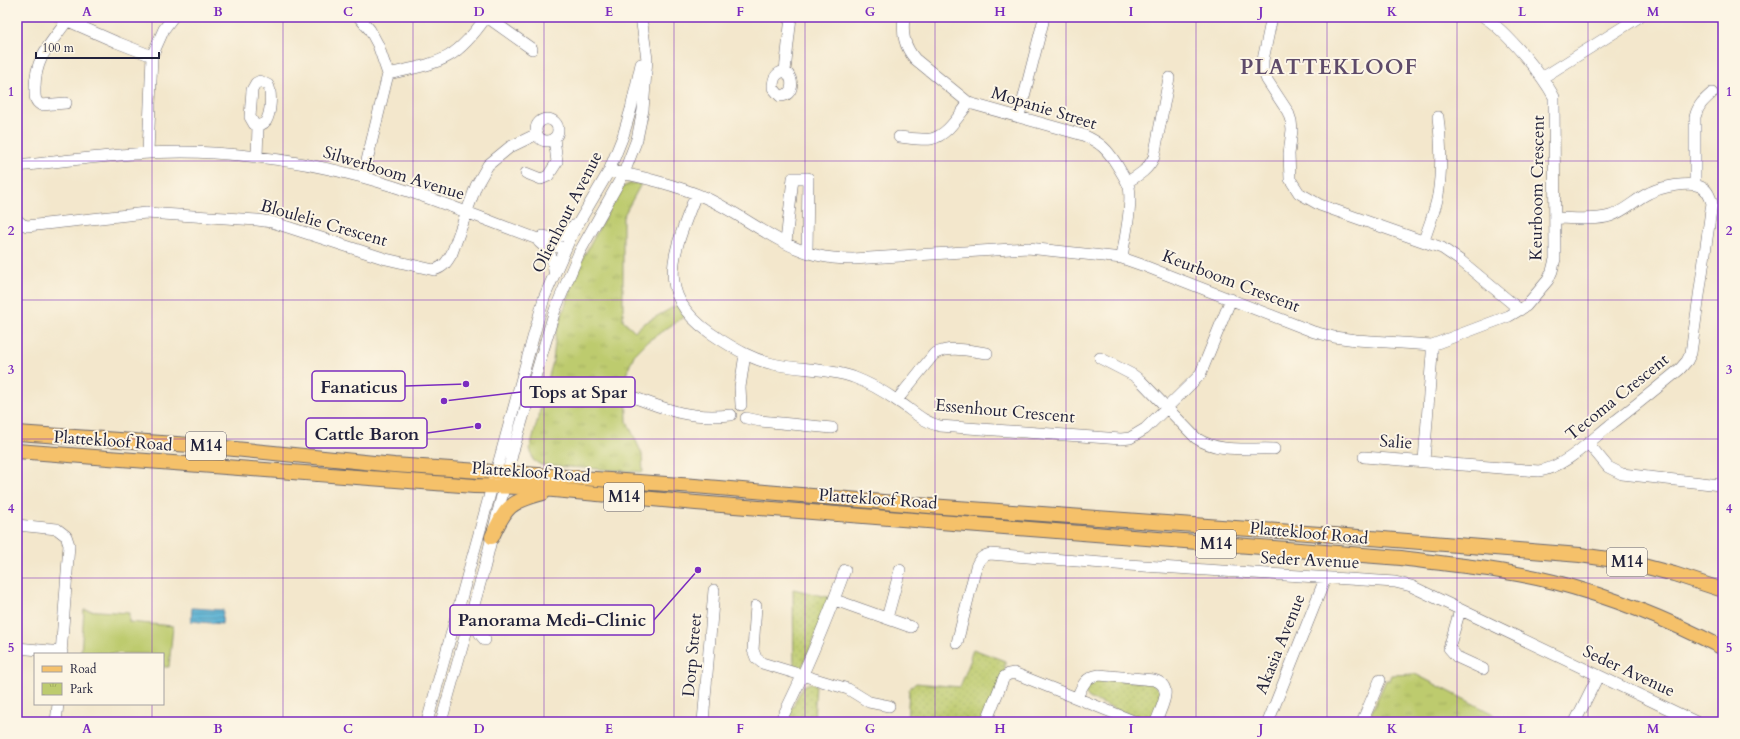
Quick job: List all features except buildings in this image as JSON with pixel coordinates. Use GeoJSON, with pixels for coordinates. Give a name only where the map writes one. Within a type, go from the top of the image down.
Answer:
{"type":"FeatureCollection","features":[{"type":"Feature","properties":{"kind":"main road","name":"Plattekloof Road"},"geometry":{"type":"LineString","coordinates":[[17,433],[205,446],[394,465],[500,479],[553,490],[696,503],[1401,558],[1481,568],[1554,582],[1622,604],[1682,627],[1723,648]]}},
{"type":"Feature","properties":{"kind":"main road","name":"Plattekloof Road"},"geometry":{"type":"LineString","coordinates":[[17,451],[500,479],[1580,555],[1628,562],[1674,574],[1723,590]]}},
{"type":"Feature","properties":{"kind":"main road"},"geometry":{"type":"LineString","coordinates":[[492,537],[502,515],[512,504],[524,498],[553,490]]}},
{"type":"Feature","properties":{"kind":"street"},"geometry":{"type":"LineString","coordinates":[[148,152],[152,56],[164,29],[173,17]]}},
{"type":"Feature","properties":{"kind":"street"},"geometry":{"type":"LineString","coordinates":[[358,17],[370,30],[378,45],[388,74],[363,177]]}},
{"type":"Feature","properties":{"kind":"street"},"geometry":{"type":"LineString","coordinates":[[388,74],[436,63],[449,57],[473,36],[486,17],[532,49]]}},
{"type":"Feature","properties":{"kind":"street","name":"Olienhout Avenue"},"geometry":{"type":"LineString","coordinates":[[500,479],[555,310],[568,278],[603,210],[624,174],[637,139],[643,110],[647,60],[641,17]]}},
{"type":"Feature","properties":{"kind":"street"},"geometry":{"type":"LineString","coordinates":[[785,71],[791,17]]}},
{"type":"Feature","properties":{"kind":"street","name":"Mopanie Street"},"geometry":{"type":"LineString","coordinates":[[904,17],[904,42],[908,51],[915,59],[969,103],[1084,135],[1098,142],[1112,157],[1127,182],[1130,200],[1122,258]]}},
{"type":"Feature","properties":{"kind":"street"},"geometry":{"type":"LineString","coordinates":[[1272,17],[1263,60],[1263,70],[1267,80],[1288,112],[1291,121],[1292,130],[1289,165],[1290,179],[1299,193],[1320,205],[1424,240],[1451,253],[1520,310]]}},
{"type":"Feature","properties":{"kind":"street","name":"Keurboom Crescent"},"geometry":{"type":"LineString","coordinates":[[609,171],[696,194],[716,203],[806,252],[834,258],[853,259],[1028,248],[1122,258],[1314,332],[1334,337],[1432,345],[1520,310],[1534,298],[1552,271],[1555,259],[1554,97],[1542,78],[1504,32],[1484,17]]}},
{"type":"Feature","properties":{"kind":"street"},"geometry":{"type":"LineString","coordinates":[[1542,78],[1638,17]]}},
{"type":"Feature","properties":{"kind":"street"},"geometry":{"type":"LineString","coordinates":[[66,103],[41,105],[35,98],[35,84],[40,60],[63,19],[152,56]]}},
{"type":"Feature","properties":{"kind":"street"},"geometry":{"type":"LineString","coordinates":[[1019,116],[1043,22]]}},
{"type":"Feature","properties":{"kind":"street","name":"Olienhout Avenue"},"geometry":{"type":"LineString","coordinates":[[500,479],[535,328],[554,272],[584,213],[609,171],[623,136],[638,78],[644,36]]}},
{"type":"Feature","properties":{"kind":"street"},"geometry":{"type":"LineString","coordinates":[[1127,182],[1141,174],[1149,167],[1154,157],[1169,78]]}},
{"type":"Feature","properties":{"kind":"street"},"geometry":{"type":"LineString","coordinates":[[1555,218],[1608,217],[1617,214],[1649,193],[1658,189],[1695,184],[1695,117],[1697,109],[1701,103],[1712,92]]}},
{"type":"Feature","properties":{"kind":"street"},"geometry":{"type":"LineString","coordinates":[[899,137],[929,139],[939,136],[947,130],[969,103]]}},
{"type":"Feature","properties":{"kind":"street"},"geometry":{"type":"LineString","coordinates":[[1424,240],[1438,194],[1440,139],[1438,117]]}},
{"type":"Feature","properties":{"kind":"street"},"geometry":{"type":"LineString","coordinates":[[526,173],[541,179],[548,176],[557,162],[554,138],[557,128],[550,120],[540,121],[536,127],[537,134],[545,141],[554,138]]}},
{"type":"Feature","properties":{"kind":"street"},"geometry":{"type":"LineString","coordinates":[[257,157],[258,126]]}},
{"type":"Feature","properties":{"kind":"street","name":"Bloulelie Crescent"},"geometry":{"type":"LineString","coordinates":[[17,220],[27,226],[37,226],[146,213],[257,220],[272,222],[386,259],[434,270],[442,268],[447,263],[476,186],[488,165],[510,147],[537,134]]}},
{"type":"Feature","properties":{"kind":"street","name":"Silwerboom Avenue"},"geometry":{"type":"LineString","coordinates":[[17,166],[148,152],[213,153],[257,157],[313,166],[363,177],[467,212],[565,249]]}},
{"type":"Feature","properties":{"kind":"street"},"geometry":{"type":"LineString","coordinates":[[786,242],[792,178],[808,178],[806,252]]}},
{"type":"Feature","properties":{"kind":"street","name":"Tecoma Crescent"},"geometry":{"type":"LineString","coordinates":[[1424,461],[1539,471],[1550,470],[1558,466],[1588,443],[1680,370],[1691,353],[1712,203],[1708,193],[1702,187],[1695,184]]}},
{"type":"Feature","properties":{"kind":"street","name":"Essenhout Crescent"},"geometry":{"type":"LineString","coordinates":[[696,194],[677,244],[672,268],[676,292],[685,310],[698,324],[745,354],[773,364],[823,370],[853,377],[871,384],[897,400],[930,424],[940,426],[1121,439],[1138,435],[1200,375],[1231,299]]}},
{"type":"Feature","properties":{"kind":"street"},"geometry":{"type":"LineString","coordinates":[[568,278],[569,262],[565,249],[579,240],[597,215],[603,210]]}},
{"type":"Feature","properties":{"kind":"street"},"geometry":{"type":"LineString","coordinates":[[531,236],[557,238],[564,236],[570,231],[584,213]]}},
{"type":"Feature","properties":{"kind":"street"},"geometry":{"type":"LineString","coordinates":[[531,236],[548,249],[554,260],[554,272]]}},
{"type":"Feature","properties":{"kind":"street"},"geometry":{"type":"LineString","coordinates":[[1424,461],[1432,345]]}},
{"type":"Feature","properties":{"kind":"street"},"geometry":{"type":"LineString","coordinates":[[897,400],[934,354],[950,349],[987,353]]}},
{"type":"Feature","properties":{"kind":"street"},"geometry":{"type":"LineString","coordinates":[[745,354],[740,387],[741,405],[747,410],[746,418]]}},
{"type":"Feature","properties":{"kind":"street"},"geometry":{"type":"LineString","coordinates":[[1100,358],[1133,375],[1196,438],[1205,444],[1215,447],[1274,449]]}},
{"type":"Feature","properties":{"kind":"street"},"geometry":{"type":"LineString","coordinates":[[633,397],[682,414],[720,416],[731,415],[739,421],[746,418],[760,421],[832,428]]}},
{"type":"Feature","properties":{"kind":"street"},"geometry":{"type":"LineString","coordinates":[[731,415],[732,410],[736,406],[741,405]]}},
{"type":"Feature","properties":{"kind":"street"},"geometry":{"type":"LineString","coordinates":[[1588,443],[1608,467],[1622,474],[1720,485]]}},
{"type":"Feature","properties":{"kind":"street","name":"Salie"},"geometry":{"type":"LineString","coordinates":[[1364,457],[1424,461]]}},
{"type":"Feature","properties":{"kind":"street"},"geometry":{"type":"LineString","coordinates":[[441,722],[492,537],[500,479]]}},
{"type":"Feature","properties":{"kind":"street"},"geometry":{"type":"LineString","coordinates":[[427,722],[500,479]]}},
{"type":"Feature","properties":{"kind":"street"},"geometry":{"type":"LineString","coordinates":[[17,525],[58,529],[66,536],[69,545],[62,653],[17,648]]}},
{"type":"Feature","properties":{"kind":"street","name":"Seder Avenue"},"geometry":{"type":"LineString","coordinates":[[957,643],[976,567],[979,560],[990,554],[1325,579],[1395,582],[1411,586],[1696,722]]}},
{"type":"Feature","properties":{"kind":"street"},"geometry":{"type":"LineString","coordinates":[[484,569],[484,586],[476,625],[479,633],[485,640]]}},
{"type":"Feature","properties":{"kind":"street"},"geometry":{"type":"LineString","coordinates":[[780,722],[803,676],[835,600],[845,570]]}},
{"type":"Feature","properties":{"kind":"street"},"geometry":{"type":"LineString","coordinates":[[887,618],[900,570]]}},
{"type":"Feature","properties":{"kind":"street","name":"Akasia Avenue"},"geometry":{"type":"LineString","coordinates":[[1270,721],[1325,579]]}},
{"type":"Feature","properties":{"kind":"street","name":"Dorp Street"},"geometry":{"type":"LineString","coordinates":[[703,722],[714,590]]}},
{"type":"Feature","properties":{"kind":"street"},"geometry":{"type":"LineString","coordinates":[[835,600],[911,627]]}},
{"type":"Feature","properties":{"kind":"street"},"geometry":{"type":"LineString","coordinates":[[756,606],[754,650],[756,658],[762,663],[848,689],[869,702],[889,706]]}},
{"type":"Feature","properties":{"kind":"street"},"geometry":{"type":"LineString","coordinates":[[1460,610],[1449,648],[1457,657],[1484,669]]}},
{"type":"Feature","properties":{"kind":"street"},"geometry":{"type":"LineString","coordinates":[[986,722],[1004,677],[1014,673],[1136,722]]}},
{"type":"Feature","properties":{"kind":"street"},"geometry":{"type":"LineString","coordinates":[[1077,698],[1086,679],[1091,676],[1099,675],[1154,680],[1160,682],[1165,687],[1166,694],[1156,722]]}},
{"type":"Feature","properties":{"kind":"street"},"geometry":{"type":"LineString","coordinates":[[1575,722],[1598,676]]}},
{"type":"Feature","properties":{"kind":"street"},"geometry":{"type":"LineString","coordinates":[[1362,722],[1380,680]]}},
{"type":"Feature","properties":{"kind":"street"},"geometry":{"type":"LineString","coordinates":[[56,722],[58,705]]}},
{"type":"Feature","properties":{"kind":"green space"},"geometry":{"type":"Polygon","coordinates":[[[631,183],[641,184],[623,217],[623,320],[635,331],[643,324],[677,305],[685,316],[648,341],[634,355],[626,375],[627,421],[642,454],[643,472],[541,465],[533,460],[530,448],[553,361],[556,333],[584,256],[621,188],[631,183]]]}},
{"type":"Feature","properties":{"kind":"green space"},"geometry":{"type":"Polygon","coordinates":[[[793,589],[832,598],[802,667],[794,669],[793,589]]]}},
{"type":"Feature","properties":{"kind":"green space"},"geometry":{"type":"Polygon","coordinates":[[[84,610],[129,613],[129,622],[173,626],[169,667],[164,667],[164,653],[81,653],[84,610]]]}},
{"type":"Feature","properties":{"kind":"green space"},"geometry":{"type":"Polygon","coordinates":[[[973,649],[1005,661],[1005,672],[983,722],[907,722],[909,689],[916,683],[960,687],[971,659],[973,649]]]}},
{"type":"Feature","properties":{"kind":"green space"},"geometry":{"type":"Polygon","coordinates":[[[1415,674],[1509,722],[1367,722],[1386,680],[1390,680],[1392,675],[1415,674]]]}},
{"type":"Feature","properties":{"kind":"green space"},"geometry":{"type":"Polygon","coordinates":[[[1093,679],[1152,683],[1162,693],[1152,718],[1147,721],[1142,720],[1091,699],[1087,696],[1085,691],[1093,679]]]}},
{"type":"Feature","properties":{"kind":"green space"},"geometry":{"type":"Polygon","coordinates":[[[810,683],[816,684],[814,722],[785,722],[803,686],[810,683]]]}},
{"type":"Feature","properties":{"kind":"water"},"geometry":{"type":"Polygon","coordinates":[[[192,608],[223,610],[222,624],[191,621],[192,608]]]}},
{"type":"Feature","properties":{"kind":"place","name":"Fanaticus"},"geometry":{"type":"Point","coordinates":[466,384]}},
{"type":"Feature","properties":{"kind":"place","name":"Tops at Spar"},"geometry":{"type":"Point","coordinates":[444,401]}},
{"type":"Feature","properties":{"kind":"place","name":"Cattle Baron"},"geometry":{"type":"Point","coordinates":[478,426]}},
{"type":"Feature","properties":{"kind":"place","name":"Panorama Medi-Clinic"},"geometry":{"type":"Point","coordinates":[698,570]}},
{"type":"Feature","properties":{"kind":"district","name":"PLATTEKLOOF"},"geometry":{"type":"Point","coordinates":[1329,67]}}]}
